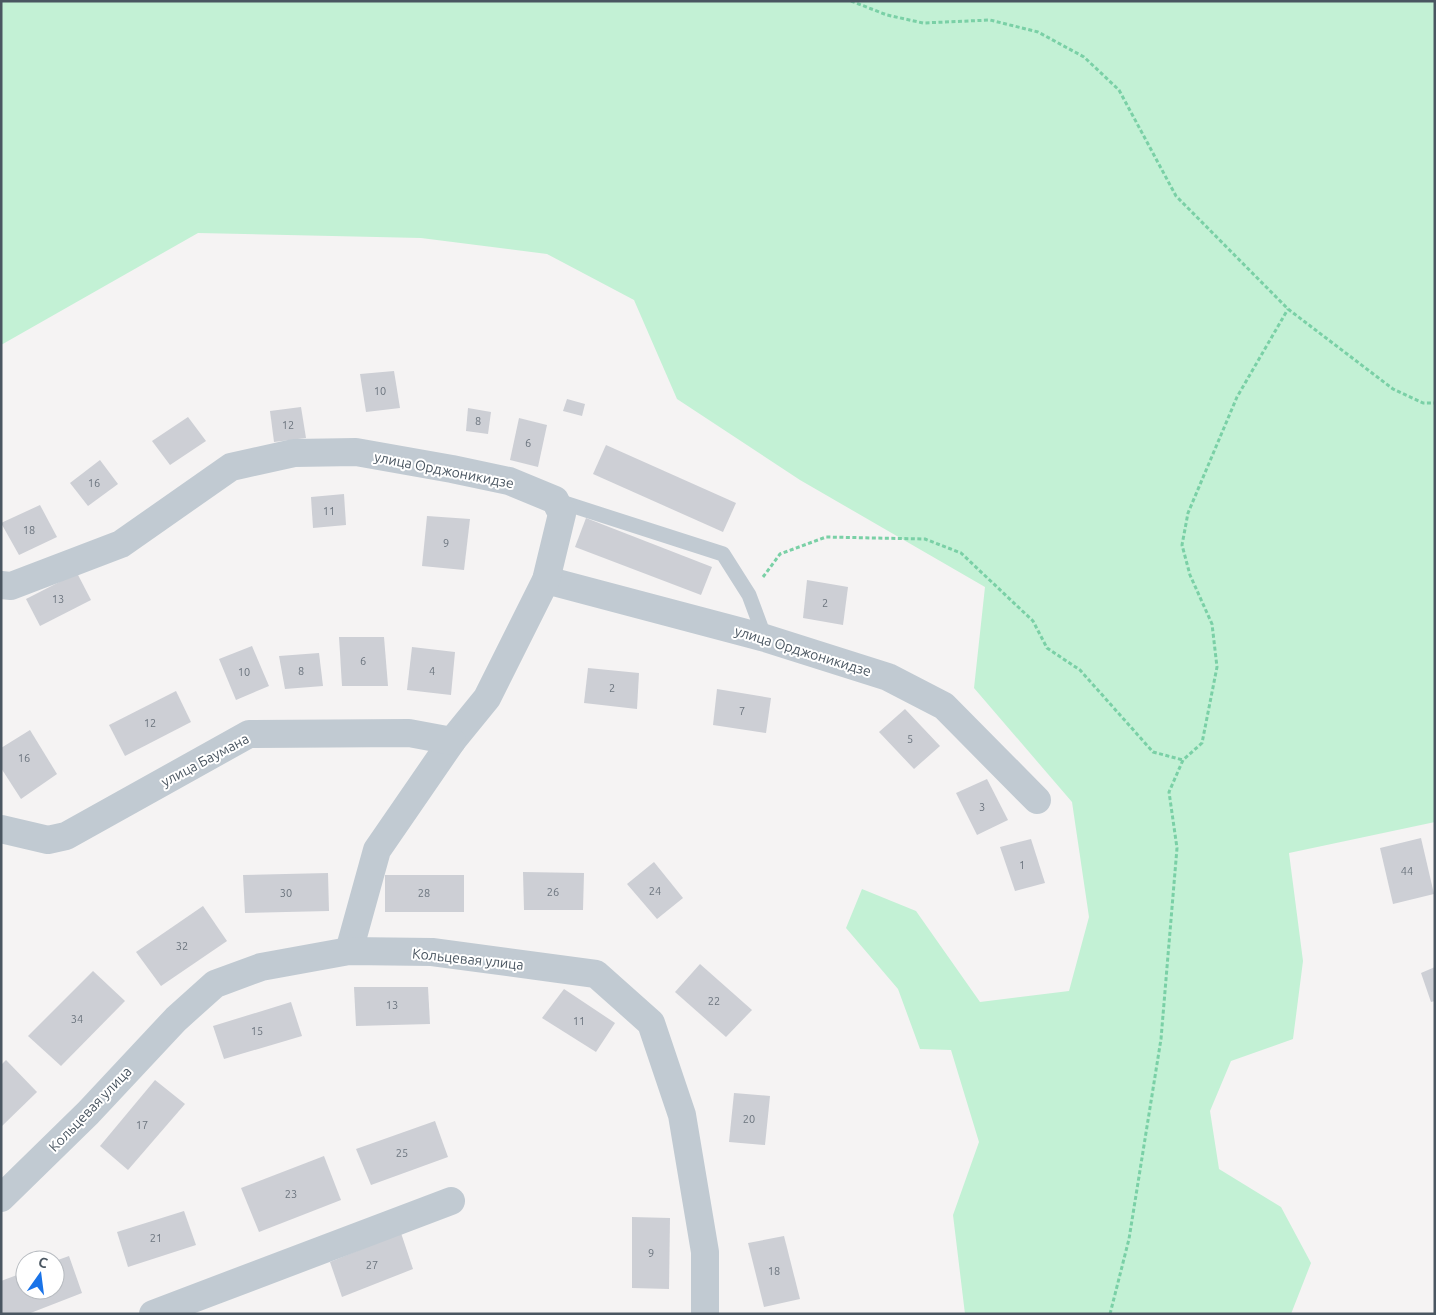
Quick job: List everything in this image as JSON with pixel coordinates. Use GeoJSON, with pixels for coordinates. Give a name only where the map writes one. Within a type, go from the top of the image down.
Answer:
{"type":"FeatureCollection","features":[{"type":"Feature","properties":{"kind":"street","name":"улица Орджоникидзе"},"geometry":{"type":"LineString","coordinates":[[1,585],[11,586],[121,544],[231,467],[294,452],[356,452],[442,467],[509,481],[555,500]]}},
{"type":"Feature","properties":{"kind":"street"},"geometry":{"type":"LineString","coordinates":[[349,951],[378,850],[452,741],[486,698],[546,580],[562,514],[555,500]]}},
{"type":"Feature","properties":{"kind":"street","name":"улица Орджоникидзе"},"geometry":{"type":"LineString","coordinates":[[546,580],[765,638],[888,677],[944,706],[1037,800]]}},
{"type":"Feature","properties":{"kind":"street","name":"улица Баумана"},"geometry":{"type":"LineString","coordinates":[[1,829],[48,840],[66,836],[250,734],[409,733],[452,741]]}},
{"type":"Feature","properties":{"kind":"street","name":"Кольцевая улица"},"geometry":{"type":"LineString","coordinates":[[1,1198],[88,1114],[176,1019],[215,984],[261,967],[349,951],[432,952],[596,974],[651,1024],[682,1115],[705,1252],[705,1314]]}},
{"type":"Feature","properties":{"kind":"street"},"geometry":{"type":"LineString","coordinates":[[153,1314],[451,1201]]}},
{"type":"Feature","properties":{"kind":"lane"},"geometry":{"type":"LineString","coordinates":[[555,500],[723,554],[749,595],[765,638]]}},
{"type":"Feature","properties":{"kind":"path"},"geometry":{"type":"LineString","coordinates":[[851,1],[887,15],[923,22],[990,20],[1038,32],[1084,57],[1119,90],[1176,196],[1288,308],[1393,390],[1423,403],[1435,403]]}},
{"type":"Feature","properties":{"kind":"path"},"geometry":{"type":"LineString","coordinates":[[1110,1314],[1129,1239],[1161,1039],[1177,848],[1169,792],[1183,760],[1202,743],[1217,667],[1212,624],[1190,575],[1182,545],[1188,513],[1237,397],[1288,308]]}},
{"type":"Feature","properties":{"kind":"path"},"geometry":{"type":"LineString","coordinates":[[749,595],[780,554],[826,537],[925,539],[961,553],[968,559],[1033,621],[1047,648],[1080,670],[1152,752],[1183,760]]}},
{"type":"Feature","properties":{"kind":"green space"},"geometry":{"type":"Polygon","coordinates":[[[1,1],[1435,1],[1435,822],[1289,853],[1303,961],[1293,1039],[1231,1061],[1210,1111],[1219,1169],[1281,1207],[1311,1263],[1291,1314],[965,1314],[953,1215],[979,1142],[951,1050],[920,1049],[898,989],[846,928],[862,889],[916,911],[980,1002],[1069,991],[1089,917],[1072,802],[974,688],[985,587],[800,480],[677,399],[634,300],[547,254],[421,238],[198,233],[1,345],[1,1]]]}},
{"type":"Feature","properties":{"kind":"building"},"geometry":{"type":"Polygon","coordinates":[[[394,371],[400,408],[366,412],[360,374],[394,371]]]}},
{"type":"Feature","properties":{"kind":"building"},"geometry":{"type":"Polygon","coordinates":[[[567,399],[585,404],[582,416],[563,411],[567,399]]]}},
{"type":"Feature","properties":{"kind":"building"},"geometry":{"type":"Polygon","coordinates":[[[301,407],[306,438],[274,442],[270,411],[301,407]]]}},
{"type":"Feature","properties":{"kind":"building"},"geometry":{"type":"Polygon","coordinates":[[[468,408],[491,412],[488,434],[466,431],[468,408]]]}},
{"type":"Feature","properties":{"kind":"building"},"geometry":{"type":"Polygon","coordinates":[[[188,417],[206,441],[170,465],[152,441],[188,417]]]}},
{"type":"Feature","properties":{"kind":"building"},"geometry":{"type":"Polygon","coordinates":[[[519,418],[547,425],[538,467],[510,460],[519,418]]]}},
{"type":"Feature","properties":{"kind":"building"},"geometry":{"type":"Polygon","coordinates":[[[606,445],[736,503],[723,532],[593,474],[606,445]]]}},
{"type":"Feature","properties":{"kind":"building"},"geometry":{"type":"Polygon","coordinates":[[[100,460],[118,484],[88,506],[70,483],[100,460]]]}},
{"type":"Feature","properties":{"kind":"building"},"geometry":{"type":"Polygon","coordinates":[[[344,494],[346,525],[313,528],[311,497],[344,494]]]}},
{"type":"Feature","properties":{"kind":"building"},"geometry":{"type":"Polygon","coordinates":[[[40,505],[57,537],[19,555],[1,523],[40,505]]]}},
{"type":"Feature","properties":{"kind":"building"},"geometry":{"type":"Polygon","coordinates":[[[427,516],[470,519],[464,570],[422,566],[427,516]]]}},
{"type":"Feature","properties":{"kind":"building"},"geometry":{"type":"Polygon","coordinates":[[[586,518],[712,567],[701,595],[575,547],[586,518]]]}},
{"type":"Feature","properties":{"kind":"building"},"geometry":{"type":"Polygon","coordinates":[[[77,573],[91,600],[40,626],[26,599],[77,573]]]}},
{"type":"Feature","properties":{"kind":"building"},"geometry":{"type":"Polygon","coordinates":[[[807,580],[848,587],[843,625],[803,618],[807,580]]]}},
{"type":"Feature","properties":{"kind":"building"},"geometry":{"type":"Polygon","coordinates":[[[339,637],[384,637],[388,686],[342,686],[339,637]]]}},
{"type":"Feature","properties":{"kind":"building"},"geometry":{"type":"Polygon","coordinates":[[[252,646],[269,686],[236,700],[219,659],[252,646]]]}},
{"type":"Feature","properties":{"kind":"building"},"geometry":{"type":"Polygon","coordinates":[[[412,647],[455,652],[451,695],[407,690],[412,647]]]}},
{"type":"Feature","properties":{"kind":"building"},"geometry":{"type":"Polygon","coordinates":[[[319,653],[323,686],[285,689],[279,656],[319,653]]]}},
{"type":"Feature","properties":{"kind":"building"},"geometry":{"type":"Polygon","coordinates":[[[588,668],[639,673],[637,709],[584,703],[588,668]]]}},
{"type":"Feature","properties":{"kind":"building"},"geometry":{"type":"Polygon","coordinates":[[[717,689],[771,698],[766,733],[713,725],[717,689]]]}},
{"type":"Feature","properties":{"kind":"building"},"geometry":{"type":"Polygon","coordinates":[[[176,691],[191,722],[125,756],[109,725],[176,691]]]}},
{"type":"Feature","properties":{"kind":"building"},"geometry":{"type":"Polygon","coordinates":[[[905,709],[940,746],[914,769],[879,732],[905,709]]]}},
{"type":"Feature","properties":{"kind":"building"},"geometry":{"type":"Polygon","coordinates":[[[30,730],[57,774],[21,799],[1,768],[1,748],[30,730]]]}},
{"type":"Feature","properties":{"kind":"building"},"geometry":{"type":"Polygon","coordinates":[[[987,779],[1008,820],[977,835],[956,793],[987,779]]]}},
{"type":"Feature","properties":{"kind":"building"},"geometry":{"type":"Polygon","coordinates":[[[1421,838],[1434,894],[1393,904],[1380,848],[1421,838]]]}},
{"type":"Feature","properties":{"kind":"building"},"geometry":{"type":"Polygon","coordinates":[[[1031,839],[1045,883],[1015,891],[1000,847],[1031,839]]]}},
{"type":"Feature","properties":{"kind":"building"},"geometry":{"type":"Polygon","coordinates":[[[654,862],[683,898],[657,919],[627,884],[654,862]]]}},
{"type":"Feature","properties":{"kind":"building"},"geometry":{"type":"Polygon","coordinates":[[[523,872],[584,873],[583,910],[524,910],[523,872]]]}},
{"type":"Feature","properties":{"kind":"building"},"geometry":{"type":"Polygon","coordinates":[[[328,873],[329,911],[245,913],[243,875],[328,873]]]}},
{"type":"Feature","properties":{"kind":"building"},"geometry":{"type":"Polygon","coordinates":[[[385,875],[464,875],[464,912],[385,912],[385,875]]]}},
{"type":"Feature","properties":{"kind":"building"},"geometry":{"type":"Polygon","coordinates":[[[203,906],[227,941],[161,986],[136,952],[203,906]]]}},
{"type":"Feature","properties":{"kind":"building"},"geometry":{"type":"Polygon","coordinates":[[[700,964],[752,1010],[726,1037],[675,992],[700,964]]]}},
{"type":"Feature","properties":{"kind":"building"},"geometry":{"type":"Polygon","coordinates":[[[1435,967],[1435,1001],[1431,1002],[1421,973],[1435,967]]]}},
{"type":"Feature","properties":{"kind":"building"},"geometry":{"type":"Polygon","coordinates":[[[93,971],[125,1001],[61,1066],[28,1036],[93,971]]]}},
{"type":"Feature","properties":{"kind":"building"},"geometry":{"type":"Polygon","coordinates":[[[354,987],[428,987],[430,1024],[356,1026],[354,987]]]}},
{"type":"Feature","properties":{"kind":"building"},"geometry":{"type":"Polygon","coordinates":[[[564,989],[615,1023],[596,1052],[542,1018],[564,989]]]}},
{"type":"Feature","properties":{"kind":"building"},"geometry":{"type":"Polygon","coordinates":[[[291,1002],[302,1036],[224,1059],[213,1026],[291,1002]]]}},
{"type":"Feature","properties":{"kind":"building"},"geometry":{"type":"Polygon","coordinates":[[[6,1060],[37,1092],[1,1127],[1,1065],[6,1060]]]}},
{"type":"Feature","properties":{"kind":"building"},"geometry":{"type":"Polygon","coordinates":[[[155,1080],[185,1104],[128,1170],[100,1146],[155,1080]]]}},
{"type":"Feature","properties":{"kind":"building"},"geometry":{"type":"Polygon","coordinates":[[[734,1093],[770,1096],[765,1145],[729,1142],[734,1093]]]}},
{"type":"Feature","properties":{"kind":"building"},"geometry":{"type":"Polygon","coordinates":[[[435,1121],[448,1157],[371,1185],[356,1149],[435,1121]]]}},
{"type":"Feature","properties":{"kind":"building"},"geometry":{"type":"Polygon","coordinates":[[[324,1156],[341,1200],[259,1232],[241,1188],[324,1156]]]}},
{"type":"Feature","properties":{"kind":"building"},"geometry":{"type":"Polygon","coordinates":[[[184,1211],[196,1245],[128,1267],[117,1232],[184,1211]]]}},
{"type":"Feature","properties":{"kind":"building"},"geometry":{"type":"Polygon","coordinates":[[[632,1217],[670,1218],[669,1289],[632,1288],[632,1217]]]}},
{"type":"Feature","properties":{"kind":"building"},"geometry":{"type":"Polygon","coordinates":[[[401,1233],[413,1269],[342,1297],[330,1262],[401,1233]]]}},
{"type":"Feature","properties":{"kind":"building"},"geometry":{"type":"Polygon","coordinates":[[[784,1236],[800,1299],[764,1307],[748,1243],[784,1236]]]}},
{"type":"Feature","properties":{"kind":"building"},"geometry":{"type":"Polygon","coordinates":[[[69,1256],[82,1293],[65,1300],[65,1257],[69,1256]]]}},
{"type":"Feature","properties":{"kind":"building"},"geometry":{"type":"Polygon","coordinates":[[[15,1276],[15,1300],[64,1300],[28,1314],[1,1314],[1,1281],[15,1276]]]}}]}
